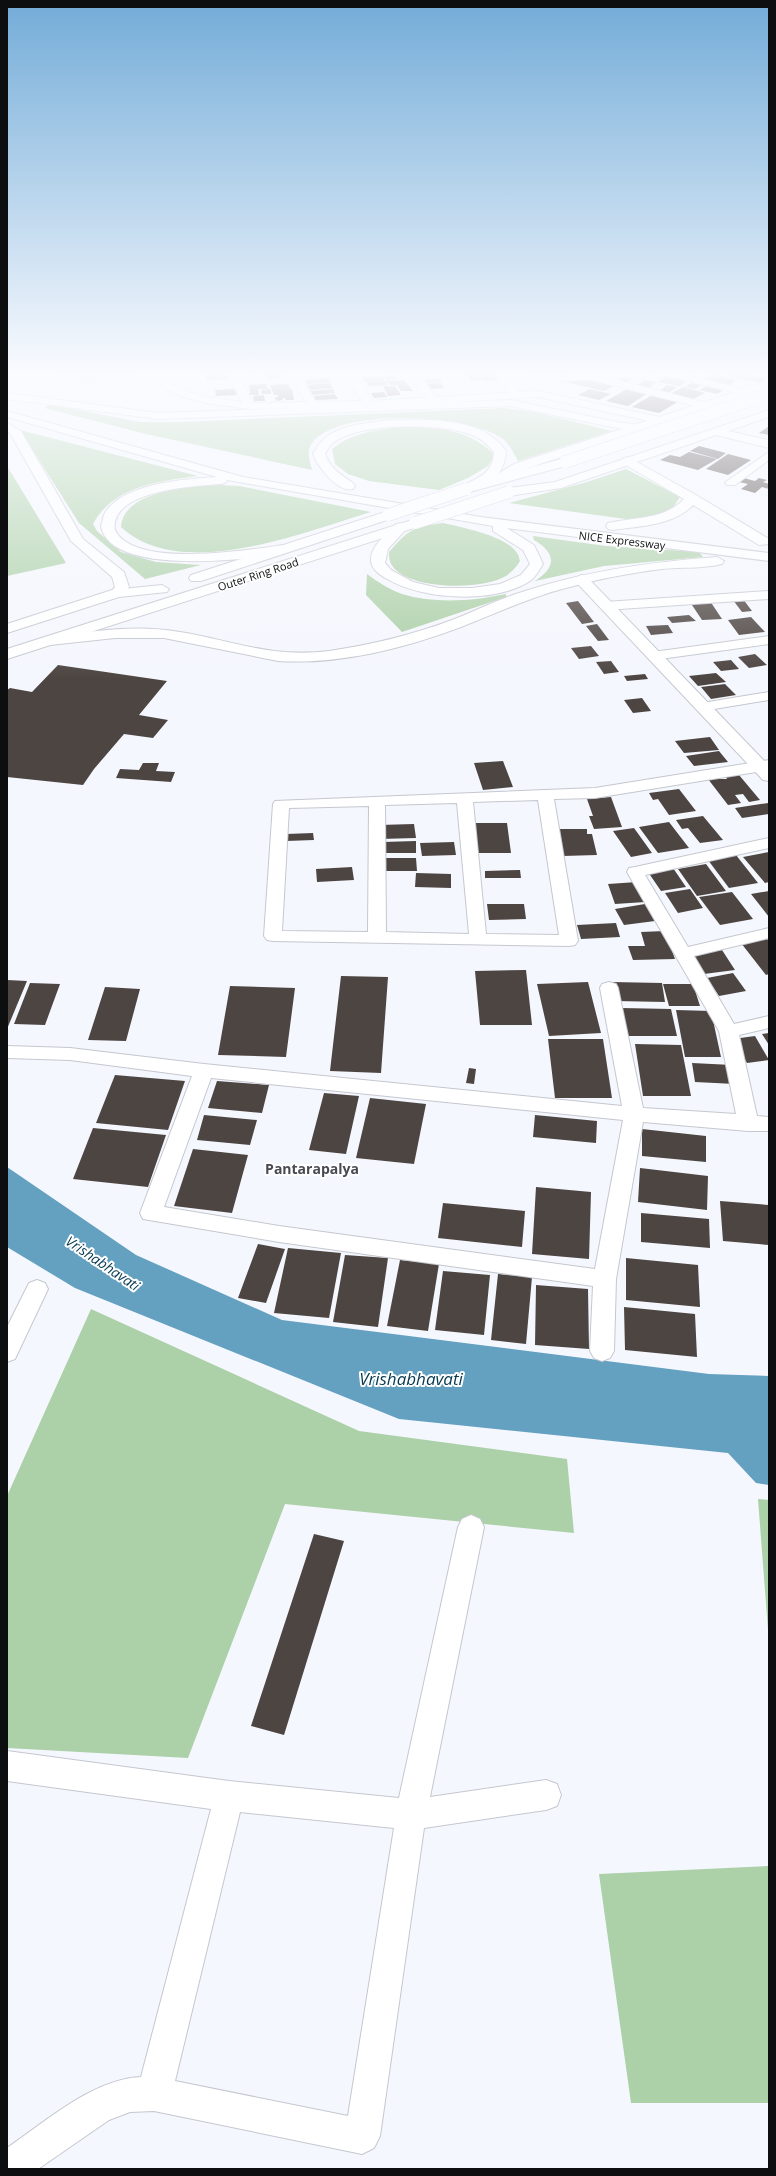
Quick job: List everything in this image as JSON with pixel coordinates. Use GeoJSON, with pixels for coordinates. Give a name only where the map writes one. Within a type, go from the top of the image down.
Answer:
{"type":"FeatureCollection","features":[{"type":"Feature","properties":{"kind":"main road"},"geometry":{"type":"LineString","coordinates":[[41,476],[78,541],[119,575],[122,587],[117,593]]}},
{"type":"Feature","properties":{"kind":"main road","name":"NICE Expressway"},"geometry":{"type":"LineString","coordinates":[[226,476],[242,480],[481,521],[764,557]]}},
{"type":"Feature","properties":{"kind":"main road"},"geometry":{"type":"LineString","coordinates":[[334,476],[348,486]]}},
{"type":"Feature","properties":{"kind":"main road"},"geometry":{"type":"LineString","coordinates":[[466,490],[490,476]]}},
{"type":"Feature","properties":{"kind":"main road"},"geometry":{"type":"LineString","coordinates":[[492,481],[502,476]]}},
{"type":"Feature","properties":{"kind":"main road"},"geometry":{"type":"LineString","coordinates":[[492,481],[520,476]]}},
{"type":"Feature","properties":{"kind":"main road"},"geometry":{"type":"LineString","coordinates":[[509,492],[554,476]]}},
{"type":"Feature","properties":{"kind":"main road"},"geometry":{"type":"LineString","coordinates":[[509,492],[557,485],[585,476]]}},
{"type":"Feature","properties":{"kind":"main road"},"geometry":{"type":"LineString","coordinates":[[653,476],[766,542]]}},
{"type":"Feature","properties":{"kind":"main road"},"geometry":{"type":"LineString","coordinates":[[242,480],[179,484],[132,496],[113,512],[108,521],[108,530],[116,540],[130,548],[167,556],[207,558],[283,549]]}},
{"type":"Feature","properties":{"kind":"main road"},"geometry":{"type":"LineString","coordinates":[[319,480],[497,510]]}},
{"type":"Feature","properties":{"kind":"main road","name":"Outer Ring Road"},"geometry":{"type":"LineString","coordinates":[[7,640],[492,481]]}},
{"type":"Feature","properties":{"kind":"main road","name":"Outer Ring Road"},"geometry":{"type":"LineString","coordinates":[[7,654],[509,492]]}},
{"type":"Feature","properties":{"kind":"main road"},"geometry":{"type":"LineString","coordinates":[[614,526],[673,514],[684,508],[692,498]]}},
{"type":"Feature","properties":{"kind":"main road","name":"NICE Expressway"},"geometry":{"type":"LineString","coordinates":[[528,514],[671,532]]}},
{"type":"Feature","properties":{"kind":"main road"},"geometry":{"type":"LineString","coordinates":[[408,525],[388,540],[378,556],[378,564],[380,568],[390,578],[399,583],[427,591],[467,593],[500,589],[517,583],[533,572],[538,565],[537,557],[532,549],[512,535],[481,521]]}},
{"type":"Feature","properties":{"kind":"main road"},"geometry":{"type":"LineString","coordinates":[[733,539],[766,542]]}},
{"type":"Feature","properties":{"kind":"main road"},"geometry":{"type":"LineString","coordinates":[[50,641],[90,635],[151,633],[180,636],[255,654],[279,658],[312,657],[366,649],[405,640],[455,624],[532,593],[581,579],[643,568],[764,557]]}},
{"type":"Feature","properties":{"kind":"main road"},"geometry":{"type":"LineString","coordinates":[[581,579],[702,707],[766,769]]}},
{"type":"Feature","properties":{"kind":"main road"},"geometry":{"type":"LineString","coordinates":[[517,583],[532,593]]}},
{"type":"Feature","properties":{"kind":"main road"},"geometry":{"type":"LineString","coordinates":[[7,628],[117,593],[162,589]]}},
{"type":"Feature","properties":{"kind":"street"},"geometry":{"type":"LineString","coordinates":[[731,483],[741,476]]}},
{"type":"Feature","properties":{"kind":"street"},"geometry":{"type":"LineString","coordinates":[[605,606],[769,595]]}},
{"type":"Feature","properties":{"kind":"street"},"geometry":{"type":"LineString","coordinates":[[653,656],[769,640]]}},
{"type":"Feature","properties":{"kind":"street"},"geometry":{"type":"LineString","coordinates":[[702,707],[769,696]]}},
{"type":"Feature","properties":{"kind":"street"},"geometry":{"type":"LineString","coordinates":[[546,799],[569,941],[273,936],[280,804],[595,793],[766,769]]}},
{"type":"Feature","properties":{"kind":"street"},"geometry":{"type":"LineString","coordinates":[[465,798],[478,940]]}},
{"type":"Feature","properties":{"kind":"street"},"geometry":{"type":"LineString","coordinates":[[377,801],[377,938]]}},
{"type":"Feature","properties":{"kind":"street"},"geometry":{"type":"LineString","coordinates":[[7,1052],[70,1054],[204,1071],[634,1114],[762,1123],[728,1031],[684,953],[634,872],[769,843]]}},
{"type":"Feature","properties":{"kind":"street"},"geometry":{"type":"LineString","coordinates":[[684,953],[769,933]]}},
{"type":"Feature","properties":{"kind":"street"},"geometry":{"type":"LineString","coordinates":[[602,1351],[605,1278],[634,1114],[609,988]]}},
{"type":"Feature","properties":{"kind":"street"},"geometry":{"type":"LineString","coordinates":[[728,1031],[769,1022]]}},
{"type":"Feature","properties":{"kind":"street"},"geometry":{"type":"LineString","coordinates":[[204,1071],[151,1213],[279,1234],[605,1278]]}},
{"type":"Feature","properties":{"kind":"street"},"geometry":{"type":"LineString","coordinates":[[7,1352],[38,1289]]}},
{"type":"Feature","properties":{"kind":"street"},"geometry":{"type":"LineString","coordinates":[[7,2169],[98,2106],[130,2095],[154,2094],[362,2136],[410,1815],[471,1527]]}},
{"type":"Feature","properties":{"kind":"street"},"geometry":{"type":"LineString","coordinates":[[7,1766],[229,1796],[410,1815],[546,1795]]}},
{"type":"Feature","properties":{"kind":"street"},"geometry":{"type":"LineString","coordinates":[[154,2094],[229,1796]]}},
{"type":"Feature","properties":{"kind":"green space"},"geometry":{"type":"Polygon","coordinates":[[[7,476],[13,476],[66,563],[7,576],[7,476]]]}},
{"type":"Feature","properties":{"kind":"green space"},"geometry":{"type":"Polygon","coordinates":[[[49,476],[198,476],[153,483],[125,493],[112,501],[102,511],[93,524],[97,531],[121,552],[156,562],[201,565],[145,579],[79,523],[49,476]]]}},
{"type":"Feature","properties":{"kind":"green space"},"geometry":{"type":"Polygon","coordinates":[[[353,476],[472,476],[439,490],[369,481],[353,476]]]}},
{"type":"Feature","properties":{"kind":"green space"},"geometry":{"type":"Polygon","coordinates":[[[606,476],[639,476],[680,497],[672,509],[666,512],[633,520],[509,503],[606,476]]]}},
{"type":"Feature","properties":{"kind":"green space"},"geometry":{"type":"Polygon","coordinates":[[[220,485],[239,486],[371,512],[278,540],[243,548],[209,552],[176,551],[146,543],[121,527],[125,515],[134,505],[146,498],[161,492],[177,489],[220,485]]]}},
{"type":"Feature","properties":{"kind":"green space"},"geometry":{"type":"Polygon","coordinates":[[[443,523],[494,537],[512,547],[517,553],[520,561],[505,577],[476,585],[460,586],[426,583],[411,579],[399,573],[389,560],[389,552],[412,530],[443,523]]]}},
{"type":"Feature","properties":{"kind":"green space"},"geometry":{"type":"Polygon","coordinates":[[[533,536],[606,546],[699,552],[703,557],[604,566],[535,581],[547,571],[551,560],[547,550],[534,540],[533,536]]]}},
{"type":"Feature","properties":{"kind":"green space"},"geometry":{"type":"Polygon","coordinates":[[[367,574],[393,590],[415,597],[441,600],[467,600],[506,594],[506,597],[402,632],[366,595],[367,574]]]}},
{"type":"Feature","properties":{"kind":"green space"},"geometry":{"type":"Polygon","coordinates":[[[91,1309],[359,1431],[567,1459],[574,1533],[285,1504],[188,1758],[7,1748],[7,1496],[91,1309]]]}},
{"type":"Feature","properties":{"kind":"green space"},"geometry":{"type":"Polygon","coordinates":[[[758,1499],[769,1500],[769,1643],[758,1499]]]}},
{"type":"Feature","properties":{"kind":"green space"},"geometry":{"type":"Polygon","coordinates":[[[769,1866],[769,2103],[631,2103],[599,1874],[769,1866]]]}},
{"type":"Feature","properties":{"kind":"water","name":"Vrishabhavati"},"geometry":{"type":"Polygon","coordinates":[[[7,1167],[136,1255],[282,1320],[709,1374],[769,1376],[769,1485],[756,1483],[728,1453],[399,1419],[75,1288],[7,1247],[7,1167]]]}},
{"type":"Feature","properties":{"kind":"building"},"geometry":{"type":"Polygon","coordinates":[[[736,476],[755,481],[759,478],[767,480],[763,482],[769,484],[769,489],[762,487],[755,493],[741,489],[748,484],[730,480],[736,476]]]}},
{"type":"Feature","properties":{"kind":"building"},"geometry":{"type":"Polygon","coordinates":[[[743,599],[752,611],[742,612],[733,600],[743,599]]]}},
{"type":"Feature","properties":{"kind":"building"},"geometry":{"type":"Polygon","coordinates":[[[578,601],[594,622],[582,624],[566,603],[578,601]]]}},
{"type":"Feature","properties":{"kind":"building"},"geometry":{"type":"Polygon","coordinates":[[[710,601],[722,619],[702,620],[690,602],[710,601]]]}},
{"type":"Feature","properties":{"kind":"building"},"geometry":{"type":"Polygon","coordinates":[[[689,615],[696,621],[672,623],[667,617],[689,615]]]}},
{"type":"Feature","properties":{"kind":"building"},"geometry":{"type":"Polygon","coordinates":[[[751,617],[765,632],[739,635],[728,620],[751,617]]]}},
{"type":"Feature","properties":{"kind":"building"},"geometry":{"type":"Polygon","coordinates":[[[597,624],[609,640],[598,641],[586,626],[597,624]]]}},
{"type":"Feature","properties":{"kind":"building"},"geometry":{"type":"Polygon","coordinates":[[[668,625],[673,633],[651,635],[646,626],[668,625]]]}},
{"type":"Feature","properties":{"kind":"building"},"geometry":{"type":"Polygon","coordinates":[[[591,646],[599,656],[579,659],[571,648],[591,646]]]}},
{"type":"Feature","properties":{"kind":"building"},"geometry":{"type":"Polygon","coordinates":[[[755,654],[767,665],[749,668],[738,657],[755,654]]]}},
{"type":"Feature","properties":{"kind":"building"},"geometry":{"type":"Polygon","coordinates":[[[731,660],[739,669],[721,671],[713,662],[731,660]]]}},
{"type":"Feature","properties":{"kind":"building"},"geometry":{"type":"Polygon","coordinates":[[[611,661],[619,672],[604,674],[596,662],[611,661]]]}},
{"type":"Feature","properties":{"kind":"building"},"geometry":{"type":"Polygon","coordinates":[[[58,665],[167,681],[139,715],[168,720],[153,738],[124,734],[94,769],[83,785],[7,777],[7,690],[10,688],[32,692],[58,665]]]}},
{"type":"Feature","properties":{"kind":"building"},"geometry":{"type":"Polygon","coordinates":[[[716,673],[726,682],[698,686],[689,676],[716,673]]]}},
{"type":"Feature","properties":{"kind":"building"},"geometry":{"type":"Polygon","coordinates":[[[645,674],[648,679],[627,681],[624,676],[645,674]]]}},
{"type":"Feature","properties":{"kind":"building"},"geometry":{"type":"Polygon","coordinates":[[[725,684],[736,695],[711,699],[701,687],[725,684]]]}},
{"type":"Feature","properties":{"kind":"building"},"geometry":{"type":"Polygon","coordinates":[[[642,698],[651,711],[633,713],[624,700],[642,698]]]}},
{"type":"Feature","properties":{"kind":"building"},"geometry":{"type":"Polygon","coordinates":[[[710,737],[719,750],[684,753],[675,741],[710,737]]]}},
{"type":"Feature","properties":{"kind":"building"},"geometry":{"type":"Polygon","coordinates":[[[719,751],[728,762],[694,766],[686,756],[719,751]]]}},
{"type":"Feature","properties":{"kind":"building"},"geometry":{"type":"Polygon","coordinates":[[[503,761],[513,787],[483,790],[474,763],[503,761]]]}},
{"type":"Feature","properties":{"kind":"building"},"geometry":{"type":"Polygon","coordinates":[[[143,763],[159,763],[156,771],[175,772],[171,782],[116,778],[120,769],[139,770],[143,763]]]}},
{"type":"Feature","properties":{"kind":"building"},"geometry":{"type":"Polygon","coordinates":[[[739,775],[760,800],[749,802],[743,794],[735,795],[741,803],[728,805],[708,779],[727,779],[726,777],[739,775]]]}},
{"type":"Feature","properties":{"kind":"building"},"geometry":{"type":"Polygon","coordinates":[[[679,789],[696,811],[669,815],[658,799],[653,800],[649,793],[679,789]]]}},
{"type":"Feature","properties":{"kind":"building"},"geometry":{"type":"Polygon","coordinates":[[[611,797],[622,827],[594,829],[589,816],[593,816],[587,799],[611,797]]]}},
{"type":"Feature","properties":{"kind":"building"},"geometry":{"type":"Polygon","coordinates":[[[768,803],[769,814],[742,818],[735,808],[768,803]]]}},
{"type":"Feature","properties":{"kind":"building"},"geometry":{"type":"Polygon","coordinates":[[[703,816],[723,840],[700,843],[688,828],[682,829],[676,820],[703,816]]]}},
{"type":"Feature","properties":{"kind":"building"},"geometry":{"type":"Polygon","coordinates":[[[669,822],[689,848],[658,853],[639,827],[669,822]]]}},
{"type":"Feature","properties":{"kind":"building"},"geometry":{"type":"Polygon","coordinates":[[[469,823],[507,823],[511,853],[473,853],[469,823]]]}},
{"type":"Feature","properties":{"kind":"building"},"geometry":{"type":"Polygon","coordinates":[[[414,824],[416,838],[380,839],[379,825],[414,824]]]}},
{"type":"Feature","properties":{"kind":"building"},"geometry":{"type":"Polygon","coordinates":[[[634,828],[652,853],[631,857],[613,831],[634,828]]]}},
{"type":"Feature","properties":{"kind":"building"},"geometry":{"type":"Polygon","coordinates":[[[558,829],[587,829],[587,834],[592,834],[597,855],[563,856],[558,829]]]}},
{"type":"Feature","properties":{"kind":"building"},"geometry":{"type":"Polygon","coordinates":[[[313,833],[314,840],[286,841],[286,834],[313,833]]]}},
{"type":"Feature","properties":{"kind":"building"},"geometry":{"type":"Polygon","coordinates":[[[416,841],[416,853],[383,853],[383,842],[416,841]]]}},
{"type":"Feature","properties":{"kind":"building"},"geometry":{"type":"Polygon","coordinates":[[[454,842],[456,855],[422,856],[420,843],[454,842]]]}},
{"type":"Feature","properties":{"kind":"building"},"geometry":{"type":"Polygon","coordinates":[[[769,852],[769,882],[765,883],[743,857],[769,852]]]}},
{"type":"Feature","properties":{"kind":"building"},"geometry":{"type":"Polygon","coordinates":[[[736,855],[758,883],[729,888],[708,860],[736,855]]]}},
{"type":"Feature","properties":{"kind":"building"},"geometry":{"type":"Polygon","coordinates":[[[382,858],[416,858],[417,871],[382,871],[382,858]]]}},
{"type":"Feature","properties":{"kind":"building"},"geometry":{"type":"Polygon","coordinates":[[[706,864],[726,891],[697,896],[678,869],[706,864]]]}},
{"type":"Feature","properties":{"kind":"building"},"geometry":{"type":"Polygon","coordinates":[[[352,867],[354,880],[317,882],[316,869],[352,867]]]}},
{"type":"Feature","properties":{"kind":"building"},"geometry":{"type":"Polygon","coordinates":[[[673,868],[686,887],[661,891],[648,872],[673,868]]]}},
{"type":"Feature","properties":{"kind":"building"},"geometry":{"type":"Polygon","coordinates":[[[520,870],[521,878],[485,878],[485,871],[520,870]]]}},
{"type":"Feature","properties":{"kind":"building"},"geometry":{"type":"Polygon","coordinates":[[[416,873],[451,874],[451,888],[415,887],[416,873]]]}},
{"type":"Feature","properties":{"kind":"building"},"geometry":{"type":"Polygon","coordinates":[[[637,882],[645,902],[615,904],[608,884],[637,882]]]}},
{"type":"Feature","properties":{"kind":"building"},"geometry":{"type":"Polygon","coordinates":[[[690,889],[703,908],[678,913],[665,893],[690,889]]]}},
{"type":"Feature","properties":{"kind":"building"},"geometry":{"type":"Polygon","coordinates":[[[769,891],[769,917],[751,894],[769,891]]]}},
{"type":"Feature","properties":{"kind":"building"},"geometry":{"type":"Polygon","coordinates":[[[732,892],[753,919],[720,925],[699,897],[732,892]]]}},
{"type":"Feature","properties":{"kind":"building"},"geometry":{"type":"Polygon","coordinates":[[[487,904],[524,904],[526,919],[489,920],[487,904]]]}},
{"type":"Feature","properties":{"kind":"building"},"geometry":{"type":"Polygon","coordinates":[[[645,904],[655,921],[624,925],[615,909],[645,904]]]}},
{"type":"Feature","properties":{"kind":"building"},"geometry":{"type":"Polygon","coordinates":[[[616,923],[620,937],[581,939],[577,925],[616,923]]]}},
{"type":"Feature","properties":{"kind":"building"},"geometry":{"type":"Polygon","coordinates":[[[665,931],[675,959],[633,960],[628,946],[645,946],[641,932],[665,931]]]}},
{"type":"Feature","properties":{"kind":"building"},"geometry":{"type":"Polygon","coordinates":[[[766,938],[769,941],[769,974],[766,975],[741,943],[766,938]]]}},
{"type":"Feature","properties":{"kind":"building"},"geometry":{"type":"Polygon","coordinates":[[[722,950],[735,970],[704,974],[692,955],[722,950]]]}},
{"type":"Feature","properties":{"kind":"building"},"geometry":{"type":"Polygon","coordinates":[[[526,970],[532,1025],[480,1025],[475,971],[526,970]]]}},
{"type":"Feature","properties":{"kind":"building"},"geometry":{"type":"Polygon","coordinates":[[[733,973],[746,991],[719,996],[707,978],[733,973]]]}},
{"type":"Feature","properties":{"kind":"building"},"geometry":{"type":"Polygon","coordinates":[[[341,976],[388,977],[381,1073],[330,1071],[341,976]]]}},
{"type":"Feature","properties":{"kind":"building"},"geometry":{"type":"Polygon","coordinates":[[[7,980],[27,981],[7,1029],[7,980]]]}},
{"type":"Feature","properties":{"kind":"building"},"geometry":{"type":"Polygon","coordinates":[[[588,982],[601,1033],[549,1036],[537,984],[588,982]]]}},
{"type":"Feature","properties":{"kind":"building"},"geometry":{"type":"Polygon","coordinates":[[[612,982],[662,983],[665,1002],[615,1001],[612,982]]]}},
{"type":"Feature","properties":{"kind":"building"},"geometry":{"type":"Polygon","coordinates":[[[30,983],[60,984],[45,1025],[14,1024],[30,983]]]}},
{"type":"Feature","properties":{"kind":"building"},"geometry":{"type":"Polygon","coordinates":[[[663,984],[693,984],[700,1006],[669,1006],[663,984]]]}},
{"type":"Feature","properties":{"kind":"building"},"geometry":{"type":"Polygon","coordinates":[[[230,986],[295,988],[286,1057],[218,1055],[230,986]]]}},
{"type":"Feature","properties":{"kind":"building"},"geometry":{"type":"Polygon","coordinates":[[[105,987],[140,989],[126,1041],[88,1040],[105,987]]]}},
{"type":"Feature","properties":{"kind":"building"},"geometry":{"type":"Polygon","coordinates":[[[622,1008],[671,1009],[677,1036],[627,1036],[622,1008]]]}},
{"type":"Feature","properties":{"kind":"building"},"geometry":{"type":"Polygon","coordinates":[[[676,1010],[711,1011],[721,1057],[685,1057],[676,1010]]]}},
{"type":"Feature","properties":{"kind":"building"},"geometry":{"type":"Polygon","coordinates":[[[769,1033],[769,1045],[762,1034],[769,1033]]]}},
{"type":"Feature","properties":{"kind":"building"},"geometry":{"type":"Polygon","coordinates":[[[755,1036],[769,1060],[747,1063],[733,1039],[755,1036]]]}},
{"type":"Feature","properties":{"kind":"building"},"geometry":{"type":"Polygon","coordinates":[[[548,1039],[603,1039],[612,1098],[555,1098],[548,1039]]]}},
{"type":"Feature","properties":{"kind":"building"},"geometry":{"type":"Polygon","coordinates":[[[635,1044],[681,1045],[691,1096],[643,1096],[635,1044]]]}},
{"type":"Feature","properties":{"kind":"building"},"geometry":{"type":"Polygon","coordinates":[[[692,1063],[732,1065],[735,1084],[695,1082],[692,1063]]]}},
{"type":"Feature","properties":{"kind":"building"},"geometry":{"type":"Polygon","coordinates":[[[469,1068],[476,1069],[474,1084],[466,1083],[469,1068]]]}},
{"type":"Feature","properties":{"kind":"building"},"geometry":{"type":"Polygon","coordinates":[[[115,1075],[185,1081],[168,1130],[96,1123],[115,1075]]]}},
{"type":"Feature","properties":{"kind":"building"},"geometry":{"type":"Polygon","coordinates":[[[217,1081],[269,1085],[262,1113],[208,1108],[217,1081]]]}},
{"type":"Feature","properties":{"kind":"building"},"geometry":{"type":"Polygon","coordinates":[[[324,1093],[359,1096],[346,1154],[309,1150],[324,1093]]]}},
{"type":"Feature","properties":{"kind":"building"},"geometry":{"type":"Polygon","coordinates":[[[370,1098],[426,1104],[414,1164],[356,1158],[370,1098]]]}},
{"type":"Feature","properties":{"kind":"building"},"geometry":{"type":"Polygon","coordinates":[[[204,1115],[257,1120],[250,1145],[197,1140],[204,1115]]]}},
{"type":"Feature","properties":{"kind":"building"},"geometry":{"type":"Polygon","coordinates":[[[535,1115],[597,1121],[596,1143],[533,1137],[535,1115]]]}},
{"type":"Feature","properties":{"kind":"building"},"geometry":{"type":"Polygon","coordinates":[[[93,1128],[166,1135],[148,1187],[73,1179],[93,1128]]]}},
{"type":"Feature","properties":{"kind":"building"},"geometry":{"type":"Polygon","coordinates":[[[642,1129],[706,1136],[706,1162],[642,1156],[642,1129]]]}},
{"type":"Feature","properties":{"kind":"building"},"geometry":{"type":"Polygon","coordinates":[[[193,1149],[248,1155],[232,1213],[174,1206],[193,1149]]]}},
{"type":"Feature","properties":{"kind":"building"},"geometry":{"type":"Polygon","coordinates":[[[640,1168],[708,1176],[707,1210],[638,1202],[640,1168]]]}},
{"type":"Feature","properties":{"kind":"building"},"geometry":{"type":"Polygon","coordinates":[[[536,1187],[591,1192],[589,1259],[532,1254],[536,1187]]]}},
{"type":"Feature","properties":{"kind":"building"},"geometry":{"type":"Polygon","coordinates":[[[720,1201],[769,1205],[769,1245],[723,1241],[720,1201]]]}},
{"type":"Feature","properties":{"kind":"building"},"geometry":{"type":"Polygon","coordinates":[[[443,1203],[525,1211],[522,1247],[438,1238],[443,1203]]]}},
{"type":"Feature","properties":{"kind":"building"},"geometry":{"type":"Polygon","coordinates":[[[641,1213],[709,1219],[710,1248],[641,1242],[641,1213]]]}},
{"type":"Feature","properties":{"kind":"building"},"geometry":{"type":"Polygon","coordinates":[[[258,1244],[285,1249],[266,1303],[238,1298],[258,1244]]]}},
{"type":"Feature","properties":{"kind":"building"},"geometry":{"type":"Polygon","coordinates":[[[288,1248],[341,1253],[329,1318],[274,1313],[288,1248]]]}},
{"type":"Feature","properties":{"kind":"building"},"geometry":{"type":"Polygon","coordinates":[[[345,1255],[388,1258],[378,1327],[333,1322],[345,1255]]]}},
{"type":"Feature","properties":{"kind":"building"},"geometry":{"type":"Polygon","coordinates":[[[626,1258],[698,1265],[700,1307],[626,1300],[626,1258]]]}},
{"type":"Feature","properties":{"kind":"building"},"geometry":{"type":"Polygon","coordinates":[[[400,1260],[439,1264],[428,1331],[387,1326],[400,1260]]]}},
{"type":"Feature","properties":{"kind":"building"},"geometry":{"type":"Polygon","coordinates":[[[443,1271],[490,1275],[484,1335],[435,1330],[443,1271]]]}},
{"type":"Feature","properties":{"kind":"building"},"geometry":{"type":"Polygon","coordinates":[[[498,1274],[532,1277],[526,1344],[491,1340],[498,1274]]]}},
{"type":"Feature","properties":{"kind":"building"},"geometry":{"type":"Polygon","coordinates":[[[536,1285],[588,1289],[589,1349],[535,1345],[536,1285]]]}},
{"type":"Feature","properties":{"kind":"building"},"geometry":{"type":"Polygon","coordinates":[[[624,1307],[695,1314],[697,1357],[625,1350],[624,1307]]]}},
{"type":"Feature","properties":{"kind":"building"},"geometry":{"type":"Polygon","coordinates":[[[314,1534],[344,1541],[284,1735],[251,1726],[314,1534]]]}},
{"type":"Feature","properties":{"kind":"district","name":"Pantarapalya"},"geometry":{"type":"Point","coordinates":[312,1168]}}]}
